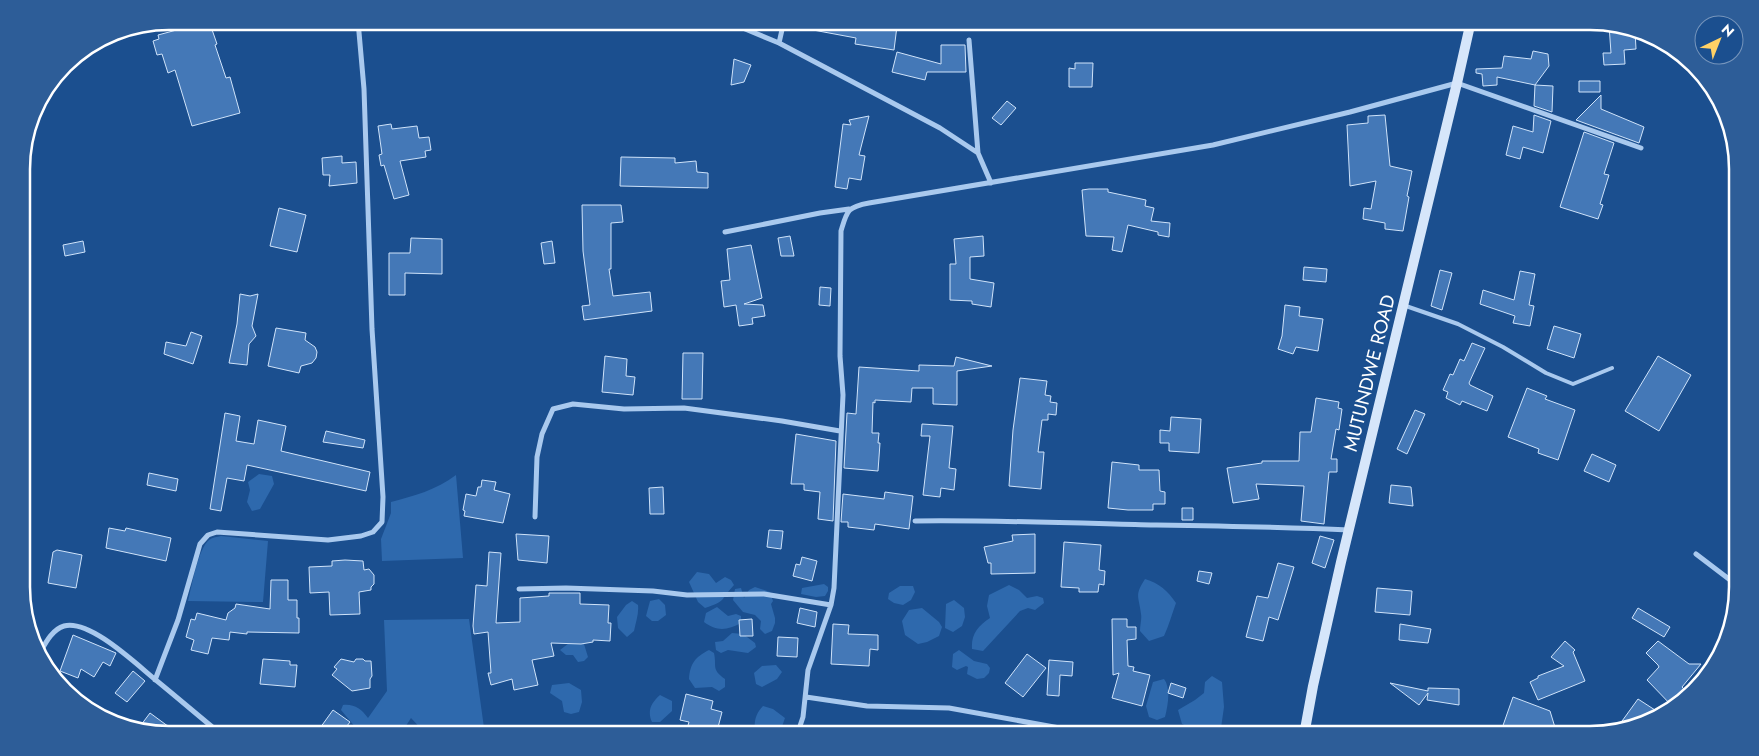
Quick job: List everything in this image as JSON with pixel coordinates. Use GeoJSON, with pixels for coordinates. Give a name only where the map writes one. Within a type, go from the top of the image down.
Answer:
{"type":"FeatureCollection","features":[{"type":"Feature","properties":{"kind":"main road","name":"MUTUNDWE ROAD"},"geometry":{"type":"LineString","coordinates":[[1306,726],[1349,530],[1469,30]]}},
{"type":"Feature","properties":{"kind":"street"},"geometry":{"type":"LineString","coordinates":[[156,680],[178,620],[200,544],[208,535],[216,532],[328,540],[361,536],[373,532],[382,522],[383,498],[372,329],[364,89],[359,30]]}},
{"type":"Feature","properties":{"kind":"street"},"geometry":{"type":"LineString","coordinates":[[748,30],[779,43],[940,128],[978,153]]}},
{"type":"Feature","properties":{"kind":"street"},"geometry":{"type":"LineString","coordinates":[[779,43],[782,30]]}},
{"type":"Feature","properties":{"kind":"street"},"geometry":{"type":"LineString","coordinates":[[969,40],[978,153],[991,183]]}},
{"type":"Feature","properties":{"kind":"street"},"geometry":{"type":"LineString","coordinates":[[725,232],[849,209],[856,205],[1213,145],[1350,112],[1457,83],[1641,148]]}},
{"type":"Feature","properties":{"kind":"street"},"geometry":{"type":"LineString","coordinates":[[800,726],[806,697],[808,670],[831,605],[835,569],[843,395],[840,356],[842,232],[849,209]]}},
{"type":"Feature","properties":{"kind":"street"},"geometry":{"type":"LineString","coordinates":[[536,517],[537,457],[542,434],[553,409],[573,404],[624,409],[684,408],[782,420],[840,431]]}},
{"type":"Feature","properties":{"kind":"street"},"geometry":{"type":"LineString","coordinates":[[915,521],[1004,520],[1156,525],[1235,525],[1349,530]]}},
{"type":"Feature","properties":{"kind":"street"},"geometry":{"type":"LineString","coordinates":[[1696,554],[1729,579]]}},
{"type":"Feature","properties":{"kind":"street"},"geometry":{"type":"LineString","coordinates":[[519,589],[566,588],[653,591],[687,595],[764,594],[831,605]]}},
{"type":"Feature","properties":{"kind":"street"},"geometry":{"type":"LineString","coordinates":[[44,646],[55,631],[62,626],[73,625],[94,633],[120,650],[211,726]]}},
{"type":"Feature","properties":{"kind":"street"},"geometry":{"type":"LineString","coordinates":[[806,697],[867,706],[949,708],[1052,726]]}},
{"type":"Feature","properties":{"kind":"lane"},"geometry":{"type":"LineString","coordinates":[[1403,305],[1458,324],[1503,347],[1546,373],[1573,384],[1612,368]]}},
{"type":"Feature","properties":{"kind":"shaded area"},"geometry":{"type":"Polygon","coordinates":[[[259,474],[272,476],[274,484],[260,509],[252,511],[247,502],[250,490],[248,482],[259,474]]]}},
{"type":"Feature","properties":{"kind":"shaded area"},"geometry":{"type":"Polygon","coordinates":[[[456,475],[463,558],[382,561],[381,539],[391,513],[391,502],[433,489],[456,475]]]}},
{"type":"Feature","properties":{"kind":"shaded area"},"geometry":{"type":"Polygon","coordinates":[[[221,536],[268,541],[263,602],[188,601],[196,568],[205,545],[209,540],[221,536]]]}},
{"type":"Feature","properties":{"kind":"shaded area"},"geometry":{"type":"Polygon","coordinates":[[[697,572],[709,574],[716,583],[725,577],[731,580],[734,585],[720,602],[705,608],[698,602],[689,582],[697,572]]]}},
{"type":"Feature","properties":{"kind":"shaded area"},"geometry":{"type":"Polygon","coordinates":[[[1145,579],[1163,588],[1176,603],[1164,636],[1149,641],[1140,631],[1141,616],[1138,593],[1145,579]]]}},
{"type":"Feature","properties":{"kind":"shaded area"},"geometry":{"type":"Polygon","coordinates":[[[824,584],[828,587],[825,596],[816,597],[801,594],[802,588],[824,584]]]}},
{"type":"Feature","properties":{"kind":"shaded area"},"geometry":{"type":"Polygon","coordinates":[[[1009,585],[1019,590],[1027,598],[1037,596],[1043,598],[1044,603],[1035,610],[1028,608],[1020,611],[983,651],[972,649],[976,631],[990,618],[987,606],[989,595],[1009,585]]]}},
{"type":"Feature","properties":{"kind":"shaded area"},"geometry":{"type":"Polygon","coordinates":[[[900,586],[913,586],[915,592],[911,600],[903,605],[888,599],[889,593],[900,586]]]}},
{"type":"Feature","properties":{"kind":"shaded area"},"geometry":{"type":"Polygon","coordinates":[[[755,587],[770,592],[773,601],[771,604],[775,623],[772,631],[765,634],[760,629],[761,621],[755,615],[743,612],[733,600],[735,589],[741,588],[744,598],[749,590],[755,587]]]}},
{"type":"Feature","properties":{"kind":"shaded area"},"geometry":{"type":"Polygon","coordinates":[[[659,599],[665,605],[666,615],[658,621],[652,621],[646,616],[650,601],[659,599]]]}},
{"type":"Feature","properties":{"kind":"shaded area"},"geometry":{"type":"Polygon","coordinates":[[[954,600],[964,608],[965,617],[962,626],[953,632],[945,628],[946,604],[954,600]]]}},
{"type":"Feature","properties":{"kind":"shaded area"},"geometry":{"type":"Polygon","coordinates":[[[632,601],[638,605],[638,614],[634,631],[627,637],[618,628],[617,617],[626,605],[632,601]]]}},
{"type":"Feature","properties":{"kind":"shaded area"},"geometry":{"type":"Polygon","coordinates":[[[717,607],[728,616],[736,614],[741,616],[741,623],[732,627],[718,629],[704,622],[706,613],[717,607]]]}},
{"type":"Feature","properties":{"kind":"shaded area"},"geometry":{"type":"Polygon","coordinates":[[[922,608],[939,622],[942,627],[939,636],[918,644],[905,635],[902,621],[909,610],[922,608]]]}},
{"type":"Feature","properties":{"kind":"shaded area"},"geometry":{"type":"Polygon","coordinates":[[[469,619],[484,726],[419,726],[411,718],[406,726],[354,726],[341,710],[343,705],[354,706],[368,718],[387,691],[384,620],[469,619]]]}},
{"type":"Feature","properties":{"kind":"shaded area"},"geometry":{"type":"Polygon","coordinates":[[[732,633],[743,634],[755,643],[756,647],[748,653],[728,650],[721,653],[716,650],[715,642],[723,641],[732,633]]]}},
{"type":"Feature","properties":{"kind":"shaded area"},"geometry":{"type":"Polygon","coordinates":[[[573,640],[584,644],[588,657],[584,661],[578,662],[573,655],[566,655],[560,650],[573,640]]]}},
{"type":"Feature","properties":{"kind":"shaded area"},"geometry":{"type":"Polygon","coordinates":[[[709,650],[714,653],[716,670],[725,679],[725,687],[719,691],[712,687],[695,688],[689,679],[694,662],[700,655],[709,650]]]}},
{"type":"Feature","properties":{"kind":"shaded area"},"geometry":{"type":"Polygon","coordinates":[[[959,650],[974,661],[987,664],[990,668],[989,673],[984,678],[977,679],[967,674],[968,667],[966,666],[957,670],[952,667],[953,654],[959,650]]]}},
{"type":"Feature","properties":{"kind":"shaded area"},"geometry":{"type":"Polygon","coordinates":[[[776,665],[782,672],[777,679],[762,687],[756,684],[754,673],[762,666],[776,665]]]}},
{"type":"Feature","properties":{"kind":"shaded area"},"geometry":{"type":"Polygon","coordinates":[[[1212,676],[1222,682],[1224,707],[1221,726],[1187,726],[1182,724],[1178,710],[1204,693],[1205,682],[1212,676]]]}},
{"type":"Feature","properties":{"kind":"shaded area"},"geometry":{"type":"Polygon","coordinates":[[[1164,679],[1168,687],[1167,707],[1165,717],[1157,720],[1149,717],[1146,706],[1153,682],[1164,679]]]}},
{"type":"Feature","properties":{"kind":"shaded area"},"geometry":{"type":"Polygon","coordinates":[[[569,683],[581,690],[582,702],[579,712],[571,714],[564,712],[562,701],[550,693],[552,685],[569,683]]]}},
{"type":"Feature","properties":{"kind":"shaded area"},"geometry":{"type":"Polygon","coordinates":[[[660,695],[672,701],[672,711],[660,722],[652,722],[651,707],[660,695]]]}},
{"type":"Feature","properties":{"kind":"shaded area"},"geometry":{"type":"Polygon","coordinates":[[[763,706],[773,709],[785,718],[782,726],[755,726],[758,712],[763,706]]]}},
{"type":"Feature","properties":{"kind":"building"},"geometry":{"type":"Polygon","coordinates":[[[177,30],[212,30],[226,78],[230,77],[240,113],[192,126],[175,70],[168,73],[162,54],[157,55],[153,41],[159,39],[158,35],[177,30]]]}},
{"type":"Feature","properties":{"kind":"building"},"geometry":{"type":"Polygon","coordinates":[[[813,30],[896,30],[894,50],[855,44],[856,38],[813,30]]]}},
{"type":"Feature","properties":{"kind":"building"},"geometry":{"type":"Polygon","coordinates":[[[1609,32],[1635,38],[1636,49],[1624,50],[1625,64],[1604,65],[1603,53],[1611,53],[1609,32]]]}},
{"type":"Feature","properties":{"kind":"building"},"geometry":{"type":"Polygon","coordinates":[[[941,45],[965,45],[966,72],[927,72],[925,80],[892,72],[897,52],[941,64],[941,45]]]}},
{"type":"Feature","properties":{"kind":"building"},"geometry":{"type":"Polygon","coordinates":[[[1533,51],[1548,54],[1549,66],[1535,85],[1497,77],[1497,85],[1483,86],[1482,74],[1476,73],[1476,69],[1502,68],[1504,56],[1531,59],[1533,51]]]}},
{"type":"Feature","properties":{"kind":"building"},"geometry":{"type":"Polygon","coordinates":[[[734,59],[751,65],[744,82],[731,85],[734,59]]]}},
{"type":"Feature","properties":{"kind":"building"},"geometry":{"type":"Polygon","coordinates":[[[1075,63],[1093,63],[1092,87],[1069,87],[1069,68],[1075,69],[1075,63]]]}},
{"type":"Feature","properties":{"kind":"building"},"geometry":{"type":"Polygon","coordinates":[[[1579,81],[1600,81],[1600,92],[1579,92],[1579,81]]]}},
{"type":"Feature","properties":{"kind":"building"},"geometry":{"type":"Polygon","coordinates":[[[1535,85],[1553,86],[1552,112],[1534,106],[1535,85]]]}},
{"type":"Feature","properties":{"kind":"building"},"geometry":{"type":"Polygon","coordinates":[[[1601,95],[1601,109],[1644,127],[1639,143],[1576,120],[1601,95]]]}},
{"type":"Feature","properties":{"kind":"building"},"geometry":{"type":"Polygon","coordinates":[[[1007,101],[1016,108],[1001,125],[992,118],[1007,101]]]}},
{"type":"Feature","properties":{"kind":"building"},"geometry":{"type":"Polygon","coordinates":[[[1385,115],[1390,166],[1412,171],[1403,231],[1385,229],[1385,223],[1363,219],[1364,208],[1371,209],[1376,181],[1350,186],[1347,125],[1368,123],[1368,116],[1385,115]]]}},
{"type":"Feature","properties":{"kind":"building"},"geometry":{"type":"Polygon","coordinates":[[[1534,115],[1551,121],[1543,153],[1523,147],[1520,159],[1506,155],[1513,126],[1533,132],[1534,115]]]}},
{"type":"Feature","properties":{"kind":"building"},"geometry":{"type":"Polygon","coordinates":[[[869,116],[859,155],[865,156],[861,180],[849,178],[847,189],[835,187],[843,124],[851,125],[849,120],[869,116]]]}},
{"type":"Feature","properties":{"kind":"building"},"geometry":{"type":"Polygon","coordinates":[[[391,124],[392,129],[417,126],[419,138],[429,137],[431,150],[425,151],[426,157],[400,161],[409,195],[394,199],[384,165],[381,166],[379,155],[382,154],[378,126],[391,124]]]}},
{"type":"Feature","properties":{"kind":"building"},"geometry":{"type":"Polygon","coordinates":[[[1584,132],[1614,143],[1604,174],[1609,175],[1600,204],[1603,205],[1598,219],[1560,207],[1584,132]]]}},
{"type":"Feature","properties":{"kind":"building"},"geometry":{"type":"Polygon","coordinates":[[[342,156],[342,163],[356,162],[357,183],[329,186],[330,175],[323,175],[322,158],[342,156]]]}},
{"type":"Feature","properties":{"kind":"building"},"geometry":{"type":"Polygon","coordinates":[[[621,157],[675,158],[675,163],[696,161],[697,172],[708,173],[708,188],[620,186],[621,157]]]}},
{"type":"Feature","properties":{"kind":"building"},"geometry":{"type":"Polygon","coordinates":[[[1108,189],[1108,192],[1146,200],[1145,206],[1154,208],[1151,221],[1170,223],[1169,237],[1158,235],[1158,232],[1128,225],[1122,252],[1112,250],[1114,237],[1086,236],[1082,190],[1108,189]]]}},
{"type":"Feature","properties":{"kind":"building"},"geometry":{"type":"Polygon","coordinates":[[[582,205],[621,205],[623,222],[611,223],[611,269],[609,269],[613,296],[650,292],[652,311],[584,320],[582,306],[590,305],[583,251],[582,205]]]}},
{"type":"Feature","properties":{"kind":"building"},"geometry":{"type":"Polygon","coordinates":[[[279,208],[306,215],[297,252],[270,246],[279,208]]]}},
{"type":"Feature","properties":{"kind":"building"},"geometry":{"type":"Polygon","coordinates":[[[790,236],[794,256],[781,256],[778,238],[790,236]]]}},
{"type":"Feature","properties":{"kind":"building"},"geometry":{"type":"Polygon","coordinates":[[[983,236],[984,256],[970,257],[970,279],[994,283],[991,307],[972,304],[972,301],[950,300],[950,264],[956,264],[954,239],[983,236]]]}},
{"type":"Feature","properties":{"kind":"building"},"geometry":{"type":"Polygon","coordinates":[[[411,238],[442,239],[442,274],[405,273],[405,295],[389,295],[389,253],[410,253],[411,238]]]}},
{"type":"Feature","properties":{"kind":"building"},"geometry":{"type":"Polygon","coordinates":[[[83,241],[85,252],[65,256],[63,245],[83,241]]]}},
{"type":"Feature","properties":{"kind":"building"},"geometry":{"type":"Polygon","coordinates":[[[552,241],[555,263],[544,264],[541,243],[552,241]]]}},
{"type":"Feature","properties":{"kind":"building"},"geometry":{"type":"Polygon","coordinates":[[[751,245],[762,298],[744,304],[763,305],[765,316],[752,318],[753,324],[739,326],[736,305],[724,307],[721,281],[730,280],[727,249],[751,245]]]}},
{"type":"Feature","properties":{"kind":"building"},"geometry":{"type":"Polygon","coordinates":[[[1304,267],[1327,269],[1326,282],[1303,280],[1304,267]]]}},
{"type":"Feature","properties":{"kind":"building"},"geometry":{"type":"Polygon","coordinates":[[[1440,270],[1452,273],[1442,310],[1431,306],[1440,270]]]}},
{"type":"Feature","properties":{"kind":"building"},"geometry":{"type":"Polygon","coordinates":[[[1520,271],[1535,274],[1529,305],[1534,306],[1530,326],[1513,323],[1515,316],[1480,304],[1483,290],[1514,300],[1520,271]]]}},
{"type":"Feature","properties":{"kind":"building"},"geometry":{"type":"Polygon","coordinates":[[[820,287],[831,288],[830,306],[819,305],[820,287]]]}},
{"type":"Feature","properties":{"kind":"building"},"geometry":{"type":"Polygon","coordinates":[[[240,294],[250,296],[258,294],[252,326],[256,336],[249,344],[247,365],[229,363],[237,324],[240,294]]]}},
{"type":"Feature","properties":{"kind":"building"},"geometry":{"type":"Polygon","coordinates":[[[1285,305],[1300,307],[1299,316],[1323,319],[1318,351],[1296,347],[1293,354],[1278,349],[1282,336],[1285,305]]]}},
{"type":"Feature","properties":{"kind":"building"},"geometry":{"type":"Polygon","coordinates":[[[1554,326],[1581,334],[1574,358],[1547,349],[1554,326]]]}},
{"type":"Feature","properties":{"kind":"building"},"geometry":{"type":"Polygon","coordinates":[[[276,328],[306,333],[305,340],[315,347],[317,352],[316,358],[312,363],[301,366],[299,373],[268,366],[276,328]]]}},
{"type":"Feature","properties":{"kind":"building"},"geometry":{"type":"Polygon","coordinates":[[[191,332],[202,336],[193,364],[164,354],[166,342],[186,346],[191,332]]]}},
{"type":"Feature","properties":{"kind":"building"},"geometry":{"type":"Polygon","coordinates":[[[1472,343],[1485,348],[1469,383],[1493,396],[1487,411],[1462,401],[1460,405],[1446,398],[1448,392],[1443,390],[1450,374],[1453,375],[1460,359],[1464,361],[1472,343]]]}},
{"type":"Feature","properties":{"kind":"building"},"geometry":{"type":"Polygon","coordinates":[[[683,353],[703,353],[702,399],[682,399],[683,353]]]}},
{"type":"Feature","properties":{"kind":"building"},"geometry":{"type":"Polygon","coordinates":[[[605,356],[627,359],[626,376],[635,377],[633,395],[602,392],[605,356]]]}},
{"type":"Feature","properties":{"kind":"building"},"geometry":{"type":"Polygon","coordinates":[[[1658,356],[1691,375],[1659,431],[1625,411],[1658,356]]]}},
{"type":"Feature","properties":{"kind":"building"},"geometry":{"type":"Polygon","coordinates":[[[956,357],[992,366],[957,371],[957,405],[933,404],[933,388],[912,388],[911,402],[875,400],[875,403],[873,402],[872,433],[879,433],[878,471],[844,468],[847,413],[856,414],[859,367],[919,371],[919,365],[954,366],[956,357]]]}},
{"type":"Feature","properties":{"kind":"building"},"geometry":{"type":"Polygon","coordinates":[[[1020,378],[1047,381],[1045,395],[1051,396],[1050,402],[1057,403],[1056,415],[1048,414],[1048,420],[1042,420],[1038,452],[1044,452],[1041,489],[1009,486],[1013,430],[1020,378]]]}},
{"type":"Feature","properties":{"kind":"building"},"geometry":{"type":"Polygon","coordinates":[[[1527,388],[1547,396],[1545,399],[1575,410],[1558,460],[1538,453],[1539,449],[1508,437],[1527,388]]]}},
{"type":"Feature","properties":{"kind":"building"},"geometry":{"type":"Polygon","coordinates":[[[1316,398],[1339,402],[1338,408],[1342,409],[1339,430],[1336,429],[1331,459],[1337,459],[1337,472],[1329,472],[1324,524],[1301,521],[1304,486],[1256,484],[1259,499],[1233,503],[1227,468],[1262,463],[1262,461],[1299,461],[1300,432],[1311,432],[1316,398]]]}},
{"type":"Feature","properties":{"kind":"building"},"geometry":{"type":"Polygon","coordinates":[[[1415,410],[1425,414],[1407,454],[1397,449],[1415,410]]]}},
{"type":"Feature","properties":{"kind":"building"},"geometry":{"type":"Polygon","coordinates":[[[225,413],[240,416],[236,441],[254,444],[258,420],[286,426],[281,451],[370,472],[366,491],[247,465],[244,481],[227,478],[221,511],[210,509],[225,413]]]}},
{"type":"Feature","properties":{"kind":"building"},"geometry":{"type":"Polygon","coordinates":[[[1171,417],[1201,419],[1199,453],[1169,451],[1169,443],[1160,443],[1160,430],[1170,431],[1171,417]]]}},
{"type":"Feature","properties":{"kind":"building"},"geometry":{"type":"Polygon","coordinates":[[[922,424],[953,426],[949,468],[956,469],[954,490],[941,488],[940,497],[923,495],[930,436],[921,436],[922,424]]]}},
{"type":"Feature","properties":{"kind":"building"},"geometry":{"type":"Polygon","coordinates":[[[326,431],[365,440],[363,448],[323,442],[326,431]]]}},
{"type":"Feature","properties":{"kind":"building"},"geometry":{"type":"Polygon","coordinates":[[[796,434],[836,441],[833,521],[818,519],[820,492],[804,490],[804,484],[791,484],[796,434]]]}},
{"type":"Feature","properties":{"kind":"building"},"geometry":{"type":"Polygon","coordinates":[[[1592,454],[1616,465],[1609,482],[1584,471],[1592,454]]]}},
{"type":"Feature","properties":{"kind":"building"},"geometry":{"type":"Polygon","coordinates":[[[1112,462],[1139,465],[1139,470],[1159,470],[1160,491],[1165,492],[1165,504],[1153,504],[1153,510],[1108,508],[1112,462]]]}},
{"type":"Feature","properties":{"kind":"building"},"geometry":{"type":"Polygon","coordinates":[[[149,473],[178,479],[176,491],[147,485],[149,473]]]}},
{"type":"Feature","properties":{"kind":"building"},"geometry":{"type":"Polygon","coordinates":[[[482,480],[496,482],[494,490],[510,494],[503,523],[464,516],[465,511],[463,510],[466,494],[476,496],[478,487],[481,487],[482,480]]]}},
{"type":"Feature","properties":{"kind":"building"},"geometry":{"type":"Polygon","coordinates":[[[1391,485],[1411,487],[1413,506],[1389,503],[1391,485]]]}},
{"type":"Feature","properties":{"kind":"building"},"geometry":{"type":"Polygon","coordinates":[[[663,487],[664,514],[650,514],[649,488],[663,487]]]}},
{"type":"Feature","properties":{"kind":"building"},"geometry":{"type":"Polygon","coordinates":[[[885,492],[913,496],[909,529],[875,524],[874,530],[848,527],[848,522],[841,522],[843,494],[884,499],[885,492]]]}},
{"type":"Feature","properties":{"kind":"building"},"geometry":{"type":"Polygon","coordinates":[[[1182,508],[1193,508],[1193,520],[1182,520],[1182,508]]]}},
{"type":"Feature","properties":{"kind":"building"},"geometry":{"type":"Polygon","coordinates":[[[109,528],[125,531],[126,528],[171,538],[166,561],[106,548],[109,528]]]}},
{"type":"Feature","properties":{"kind":"building"},"geometry":{"type":"Polygon","coordinates":[[[769,530],[783,531],[781,549],[767,547],[769,530]]]}},
{"type":"Feature","properties":{"kind":"building"},"geometry":{"type":"Polygon","coordinates":[[[516,534],[549,536],[547,563],[518,560],[516,534]]]}},
{"type":"Feature","properties":{"kind":"building"},"geometry":{"type":"Polygon","coordinates":[[[1035,534],[1035,573],[991,574],[991,563],[988,563],[984,547],[1013,541],[1012,535],[1035,534]]]}},
{"type":"Feature","properties":{"kind":"building"},"geometry":{"type":"Polygon","coordinates":[[[1320,536],[1334,540],[1325,568],[1312,563],[1320,536]]]}},
{"type":"Feature","properties":{"kind":"building"},"geometry":{"type":"Polygon","coordinates":[[[1064,542],[1101,545],[1099,570],[1105,571],[1104,585],[1099,584],[1098,592],[1079,592],[1079,588],[1061,587],[1064,542]]]}},
{"type":"Feature","properties":{"kind":"building"},"geometry":{"type":"Polygon","coordinates":[[[57,550],[82,555],[76,588],[48,583],[53,552],[57,550]]]}},
{"type":"Feature","properties":{"kind":"building"},"geometry":{"type":"Polygon","coordinates":[[[489,552],[501,553],[496,623],[520,622],[520,598],[549,596],[549,593],[580,593],[580,604],[609,605],[610,641],[593,640],[593,642],[581,644],[551,643],[554,656],[532,660],[538,685],[514,690],[512,679],[491,685],[488,673],[491,673],[488,632],[474,634],[473,626],[476,585],[487,586],[489,552]]]}},
{"type":"Feature","properties":{"kind":"building"},"geometry":{"type":"Polygon","coordinates":[[[802,557],[817,561],[812,581],[793,576],[796,564],[800,565],[802,557]]]}},
{"type":"Feature","properties":{"kind":"building"},"geometry":{"type":"Polygon","coordinates":[[[332,561],[363,561],[364,570],[369,569],[374,575],[374,584],[371,590],[359,592],[360,614],[330,615],[329,592],[310,593],[309,567],[332,566],[332,561]]]}},
{"type":"Feature","properties":{"kind":"building"},"geometry":{"type":"Polygon","coordinates":[[[1278,563],[1294,567],[1278,620],[1269,617],[1263,641],[1246,637],[1257,596],[1268,598],[1278,563]]]}},
{"type":"Feature","properties":{"kind":"building"},"geometry":{"type":"Polygon","coordinates":[[[1199,571],[1212,573],[1209,584],[1197,581],[1199,571]]]}},
{"type":"Feature","properties":{"kind":"building"},"geometry":{"type":"Polygon","coordinates":[[[271,580],[288,580],[288,600],[297,600],[299,633],[247,632],[247,634],[230,632],[229,640],[212,638],[208,654],[191,650],[194,640],[186,637],[191,619],[195,620],[197,613],[226,620],[228,613],[235,608],[236,604],[270,609],[271,580]]]}},
{"type":"Feature","properties":{"kind":"building"},"geometry":{"type":"Polygon","coordinates":[[[1377,588],[1412,591],[1410,615],[1375,612],[1377,588]]]}},
{"type":"Feature","properties":{"kind":"building"},"geometry":{"type":"Polygon","coordinates":[[[800,608],[817,612],[815,627],[797,623],[800,608]]]}},
{"type":"Feature","properties":{"kind":"building"},"geometry":{"type":"Polygon","coordinates":[[[1638,608],[1670,627],[1664,637],[1632,618],[1638,608]]]}},
{"type":"Feature","properties":{"kind":"building"},"geometry":{"type":"Polygon","coordinates":[[[752,619],[753,636],[740,636],[739,620],[752,619]]]}},
{"type":"Feature","properties":{"kind":"building"},"geometry":{"type":"Polygon","coordinates":[[[1112,619],[1127,619],[1127,627],[1136,627],[1136,639],[1127,640],[1128,666],[1134,667],[1133,671],[1150,675],[1142,706],[1112,698],[1119,673],[1113,675],[1112,619]]]}},
{"type":"Feature","properties":{"kind":"building"},"geometry":{"type":"Polygon","coordinates":[[[833,624],[849,625],[848,634],[878,635],[878,650],[870,649],[869,666],[831,664],[833,624]]]}},
{"type":"Feature","properties":{"kind":"building"},"geometry":{"type":"Polygon","coordinates":[[[1400,624],[1431,629],[1428,643],[1399,640],[1400,624]]]}},
{"type":"Feature","properties":{"kind":"building"},"geometry":{"type":"Polygon","coordinates":[[[73,635],[116,653],[110,666],[103,662],[94,677],[81,669],[78,678],[60,671],[73,635]]]}},
{"type":"Feature","properties":{"kind":"building"},"geometry":{"type":"Polygon","coordinates":[[[778,637],[798,638],[797,657],[777,656],[778,637]]]}},
{"type":"Feature","properties":{"kind":"building"},"geometry":{"type":"Polygon","coordinates":[[[1565,641],[1575,650],[1573,652],[1585,681],[1538,700],[1530,682],[1538,678],[1538,676],[1564,666],[1551,657],[1565,641]]]}},
{"type":"Feature","properties":{"kind":"building"},"geometry":{"type":"Polygon","coordinates":[[[1658,641],[1689,664],[1701,664],[1682,687],[1684,689],[1668,702],[1647,680],[1659,667],[1646,653],[1658,641]]]}},
{"type":"Feature","properties":{"kind":"building"},"geometry":{"type":"Polygon","coordinates":[[[1027,654],[1046,668],[1023,697],[1005,683],[1027,654]]]}},
{"type":"Feature","properties":{"kind":"building"},"geometry":{"type":"Polygon","coordinates":[[[263,659],[290,661],[290,665],[297,665],[295,687],[260,684],[263,659]]]}},
{"type":"Feature","properties":{"kind":"building"},"geometry":{"type":"Polygon","coordinates":[[[341,659],[354,662],[356,659],[371,661],[372,676],[370,688],[352,691],[332,675],[337,669],[334,667],[341,659]]]}},
{"type":"Feature","properties":{"kind":"building"},"geometry":{"type":"Polygon","coordinates":[[[1049,660],[1073,662],[1072,676],[1060,675],[1059,696],[1047,695],[1049,660]]]}},
{"type":"Feature","properties":{"kind":"building"},"geometry":{"type":"Polygon","coordinates":[[[133,671],[145,681],[127,702],[115,693],[133,671]]]}},
{"type":"Feature","properties":{"kind":"building"},"geometry":{"type":"Polygon","coordinates":[[[1171,683],[1186,688],[1183,698],[1168,693],[1171,683]]]}},
{"type":"Feature","properties":{"kind":"building"},"geometry":{"type":"Polygon","coordinates":[[[1390,683],[1428,691],[1428,688],[1459,689],[1459,705],[1427,700],[1428,693],[1419,705],[1390,683]]]}},
{"type":"Feature","properties":{"kind":"building"},"geometry":{"type":"Polygon","coordinates":[[[686,694],[713,701],[711,709],[722,712],[718,726],[688,726],[689,722],[680,720],[686,694]]]}},
{"type":"Feature","properties":{"kind":"building"},"geometry":{"type":"Polygon","coordinates":[[[1513,697],[1550,711],[1555,726],[1503,726],[1513,697]]]}},
{"type":"Feature","properties":{"kind":"building"},"geometry":{"type":"Polygon","coordinates":[[[1638,699],[1655,710],[1635,719],[1621,722],[1638,699]]]}},
{"type":"Feature","properties":{"kind":"building"},"geometry":{"type":"Polygon","coordinates":[[[333,710],[350,722],[347,726],[321,726],[333,710]]]}},
{"type":"Feature","properties":{"kind":"building"},"geometry":{"type":"Polygon","coordinates":[[[150,713],[168,726],[151,725],[142,723],[150,713]]]}}]}
